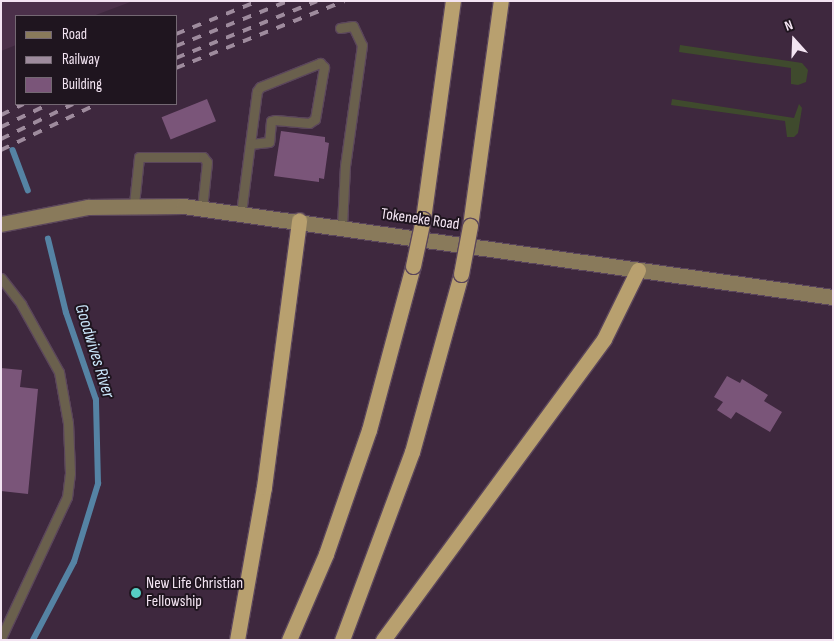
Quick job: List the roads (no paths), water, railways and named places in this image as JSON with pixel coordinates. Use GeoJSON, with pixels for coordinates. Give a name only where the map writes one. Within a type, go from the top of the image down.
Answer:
{"type":"FeatureCollection","features":[{"type":"Feature","properties":{"kind":"highway"},"geometry":{"type":"LineString","coordinates":[[289,640],[326,554],[369,430],[413,266],[423,218],[453,1]]}},
{"type":"Feature","properties":{"kind":"highway"},"geometry":{"type":"LineString","coordinates":[[342,640],[412,452],[461,274],[470,226],[501,5]]}},
{"type":"Feature","properties":{"kind":"highway"},"geometry":{"type":"LineString","coordinates":[[237,640],[264,487],[299,220]]}},
{"type":"Feature","properties":{"kind":"highway"},"geometry":{"type":"LineString","coordinates":[[383,640],[604,339],[638,270]]}},
{"type":"Feature","properties":{"kind":"main road","name":"Tokeneke Road"},"geometry":{"type":"LineString","coordinates":[[1,224],[58,211],[134,204],[202,208],[342,226],[833,297]]}},
{"type":"Feature","properties":{"kind":"lane"},"geometry":{"type":"LineString","coordinates":[[340,28],[353,26],[362,44],[344,166],[342,226]]}},
{"type":"Feature","properties":{"kind":"lane"},"geometry":{"type":"LineString","coordinates":[[241,212],[250,144],[260,87],[320,63],[324,67],[315,119],[309,123],[271,121],[269,142],[250,144]]}},
{"type":"Feature","properties":{"kind":"lane"},"geometry":{"type":"LineString","coordinates":[[134,204],[139,157],[203,157],[207,162],[202,208]]}},
{"type":"Feature","properties":{"kind":"lane"},"geometry":{"type":"LineString","coordinates":[[1,278],[21,304],[59,372],[68,423],[70,473],[67,497],[1,638]]}},
{"type":"Feature","properties":{"kind":"waterway","name":"Goodwives River"},"geometry":{"type":"LineString","coordinates":[[13,150],[28,190]]}},
{"type":"Feature","properties":{"kind":"waterway","name":"Goodwives River"},"geometry":{"type":"LineString","coordinates":[[33,640],[74,562],[98,484],[96,400],[66,313],[48,239]]}},
{"type":"Feature","properties":{"kind":"railway"},"geometry":{"type":"LineString","coordinates":[[178,33],[258,1]]}},
{"type":"Feature","properties":{"kind":"railway"},"geometry":{"type":"LineString","coordinates":[[178,45],[288,1]]}},
{"type":"Feature","properties":{"kind":"railway"},"geometry":{"type":"LineString","coordinates":[[178,57],[317,1]]}},
{"type":"Feature","properties":{"kind":"railway"},"geometry":{"type":"LineString","coordinates":[[178,67],[344,1]]}},
{"type":"Feature","properties":{"kind":"railway"},"geometry":{"type":"LineString","coordinates":[[1,115],[22,105]]}},
{"type":"Feature","properties":{"kind":"railway"},"geometry":{"type":"LineString","coordinates":[[1,127],[47,105]]}},
{"type":"Feature","properties":{"kind":"railway"},"geometry":{"type":"LineString","coordinates":[[1,139],[71,105]]}},
{"type":"Feature","properties":{"kind":"railway"},"geometry":{"type":"LineString","coordinates":[[1,150],[95,105]]}},
{"type":"Feature","properties":{"kind":"place","name":"New Life Christian Fellowship"},"geometry":{"type":"Point","coordinates":[136,593]}}]}
